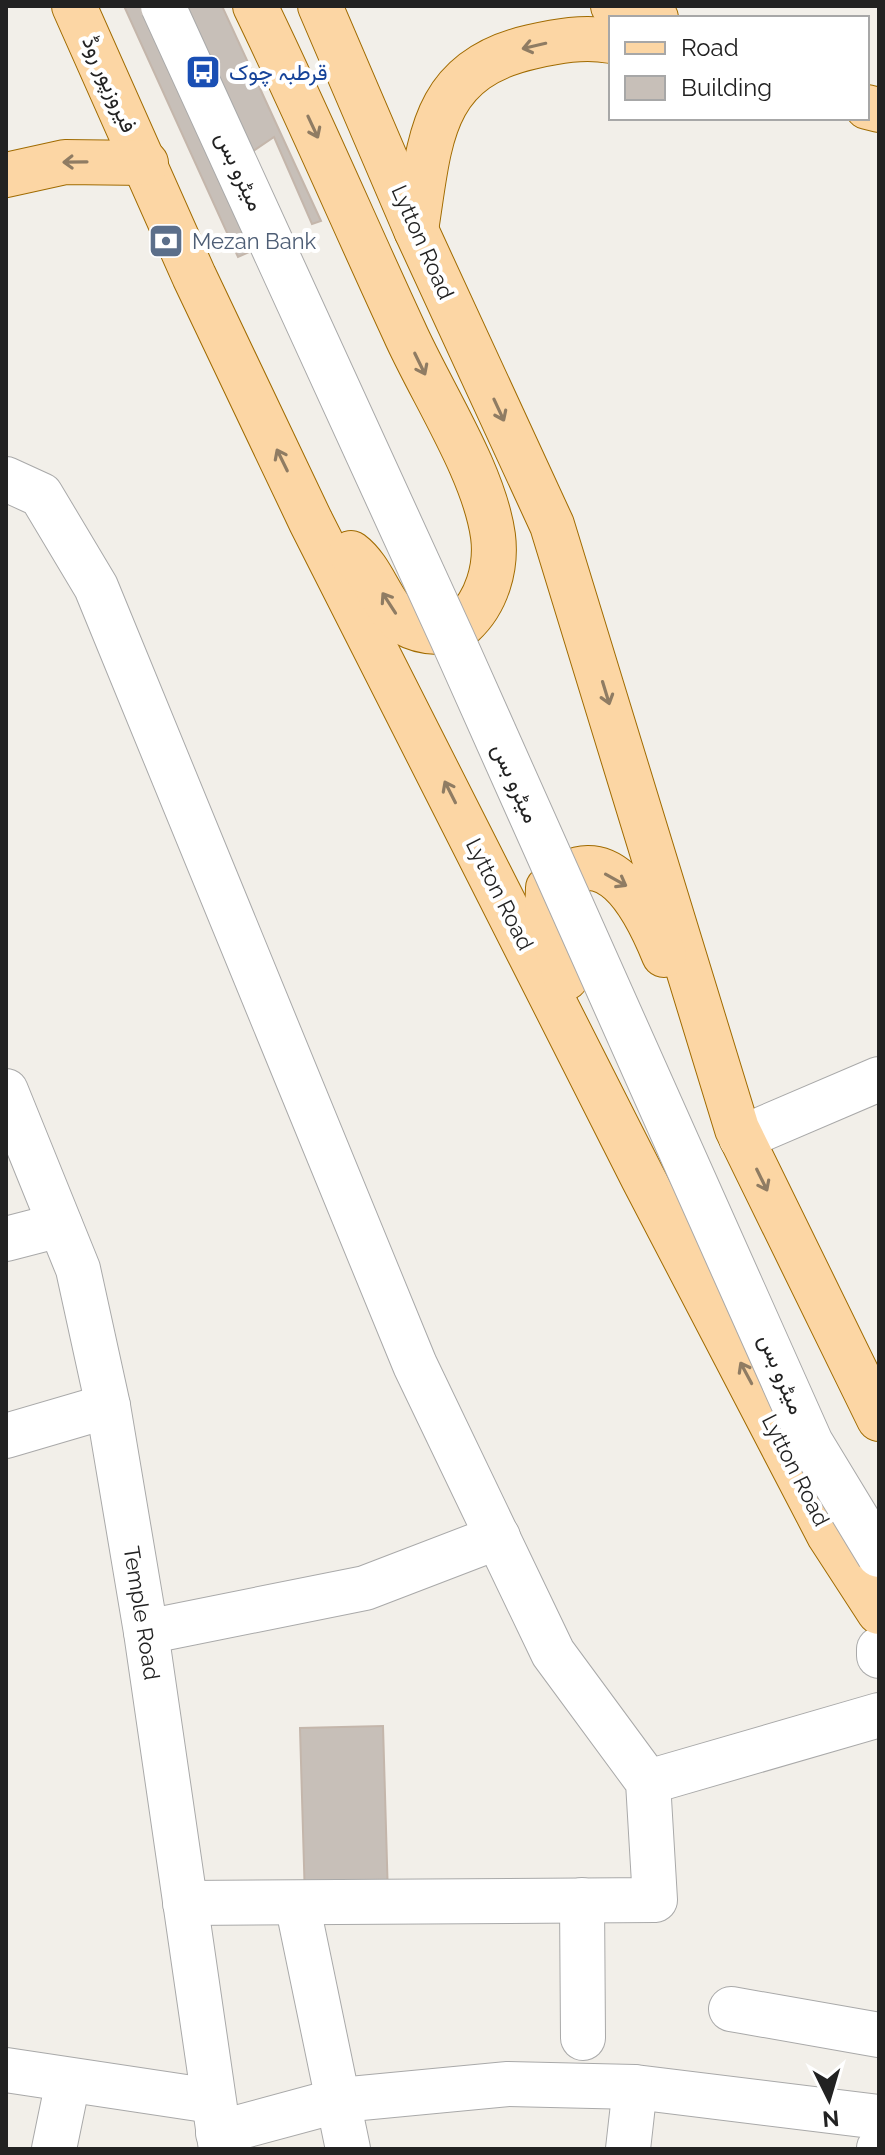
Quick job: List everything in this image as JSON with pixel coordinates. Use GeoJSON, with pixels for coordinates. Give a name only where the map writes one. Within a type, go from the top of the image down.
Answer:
{"type":"FeatureCollection","features":[{"type":"Feature","properties":{"kind":"main road","name":"فیروزپور روڈ"},"geometry":{"type":"LineString","coordinates":[[74,6],[146,163]]}},
{"type":"Feature","properties":{"kind":"main road"},"geometry":{"type":"LineString","coordinates":[[255,6],[404,332],[483,495],[493,535],[494,559],[486,591],[461,627],[441,632],[408,625],[388,603],[365,563],[311,522]]}},
{"type":"Feature","properties":{"kind":"main road","name":"Lytton Road"},"geometry":{"type":"LineString","coordinates":[[320,6],[416,230],[552,525],[739,1134],[879,1419]]}},
{"type":"Feature","properties":{"kind":"main road"},"geometry":{"type":"LineString","coordinates":[[613,6],[649,16]]}},
{"type":"Feature","properties":{"kind":"main road"},"geometry":{"type":"LineString","coordinates":[[416,230],[441,111],[471,71],[503,53],[561,40],[609,41]]}},
{"type":"Feature","properties":{"kind":"main road"},"geometry":{"type":"LineString","coordinates":[[6,175],[65,162],[146,163]]}},
{"type":"Feature","properties":{"kind":"main road","name":"Lytton Road"},"geometry":{"type":"LineString","coordinates":[[146,163],[194,276],[311,522],[643,1178],[829,1535],[879,1612]]}},
{"type":"Feature","properties":{"kind":"main road"},"geometry":{"type":"LineString","coordinates":[[643,1178],[557,956],[547,915],[548,888],[564,872],[592,867],[627,884],[655,934],[739,1134]]}},
{"type":"Feature","properties":{"kind":"street","name":"میٹرو بس"},"geometry":{"type":"LineString","coordinates":[[163,6],[452,638],[811,1443],[879,1555]]}},
{"type":"Feature","properties":{"kind":"street"},"geometry":{"type":"LineString","coordinates":[[6,479],[41,495],[96,587],[415,1365],[553,1653],[648,1782],[655,1900],[185,1903]]}},
{"type":"Feature","properties":{"kind":"street"},"geometry":{"type":"LineString","coordinates":[[739,1134],[879,1079]]}},
{"type":"Feature","properties":{"kind":"street","name":"Temple Road"},"geometry":{"type":"LineString","coordinates":[[6,1091],[78,1269],[108,1406],[146,1632],[217,2128]]}},
{"type":"Feature","properties":{"kind":"street"},"geometry":{"type":"LineString","coordinates":[[6,1239],[60,1225]]}},
{"type":"Feature","properties":{"kind":"street"},"geometry":{"type":"LineString","coordinates":[[6,1436],[108,1406]]}},
{"type":"Feature","properties":{"kind":"street"},"geometry":{"type":"LineString","coordinates":[[146,1632],[365,1588],[498,1537]]}},
{"type":"Feature","properties":{"kind":"street"},"geometry":{"type":"LineString","coordinates":[[879,1649],[879,1656]]}},
{"type":"Feature","properties":{"kind":"street"},"geometry":{"type":"LineString","coordinates":[[648,1782],[879,1715]]}},
{"type":"Feature","properties":{"kind":"street"},"geometry":{"type":"LineString","coordinates":[[582,1900],[583,2038]]}},
{"type":"Feature","properties":{"kind":"street"},"geometry":{"type":"LineString","coordinates":[[297,1903],[348,2149]]}},
{"type":"Feature","properties":{"kind":"street"},"geometry":{"type":"LineString","coordinates":[[731,2009],[879,2035]]}},
{"type":"Feature","properties":{"kind":"street"},"geometry":{"type":"LineString","coordinates":[[6,2070],[68,2081],[217,2128],[340,2100],[508,2084],[635,2087],[879,2117]]}},
{"type":"Feature","properties":{"kind":"street"},"geometry":{"type":"LineString","coordinates":[[54,2149],[68,2081]]}},
{"type":"Feature","properties":{"kind":"street"},"geometry":{"type":"LineString","coordinates":[[628,2149],[635,2087]]}},
{"type":"Feature","properties":{"kind":"building","name":"قرطبہ چوک"},"geometry":{"type":"Polygon","coordinates":[[[124,6],[222,6],[321,221],[312,224],[274,137],[240,160],[258,248],[238,257],[124,6]]]}},
{"type":"Feature","properties":{"kind":"building"},"geometry":{"type":"Polygon","coordinates":[[[383,1726],[388,1897],[305,1900],[300,1728],[383,1726]]]}},
{"type":"Feature","properties":{"kind":"place","name":"قرطبہ چوک"},"geometry":{"type":"Point","coordinates":[203,72]}},
{"type":"Feature","properties":{"kind":"place","name":"Mezan Bank"},"geometry":{"type":"Point","coordinates":[166,241]}}]}
